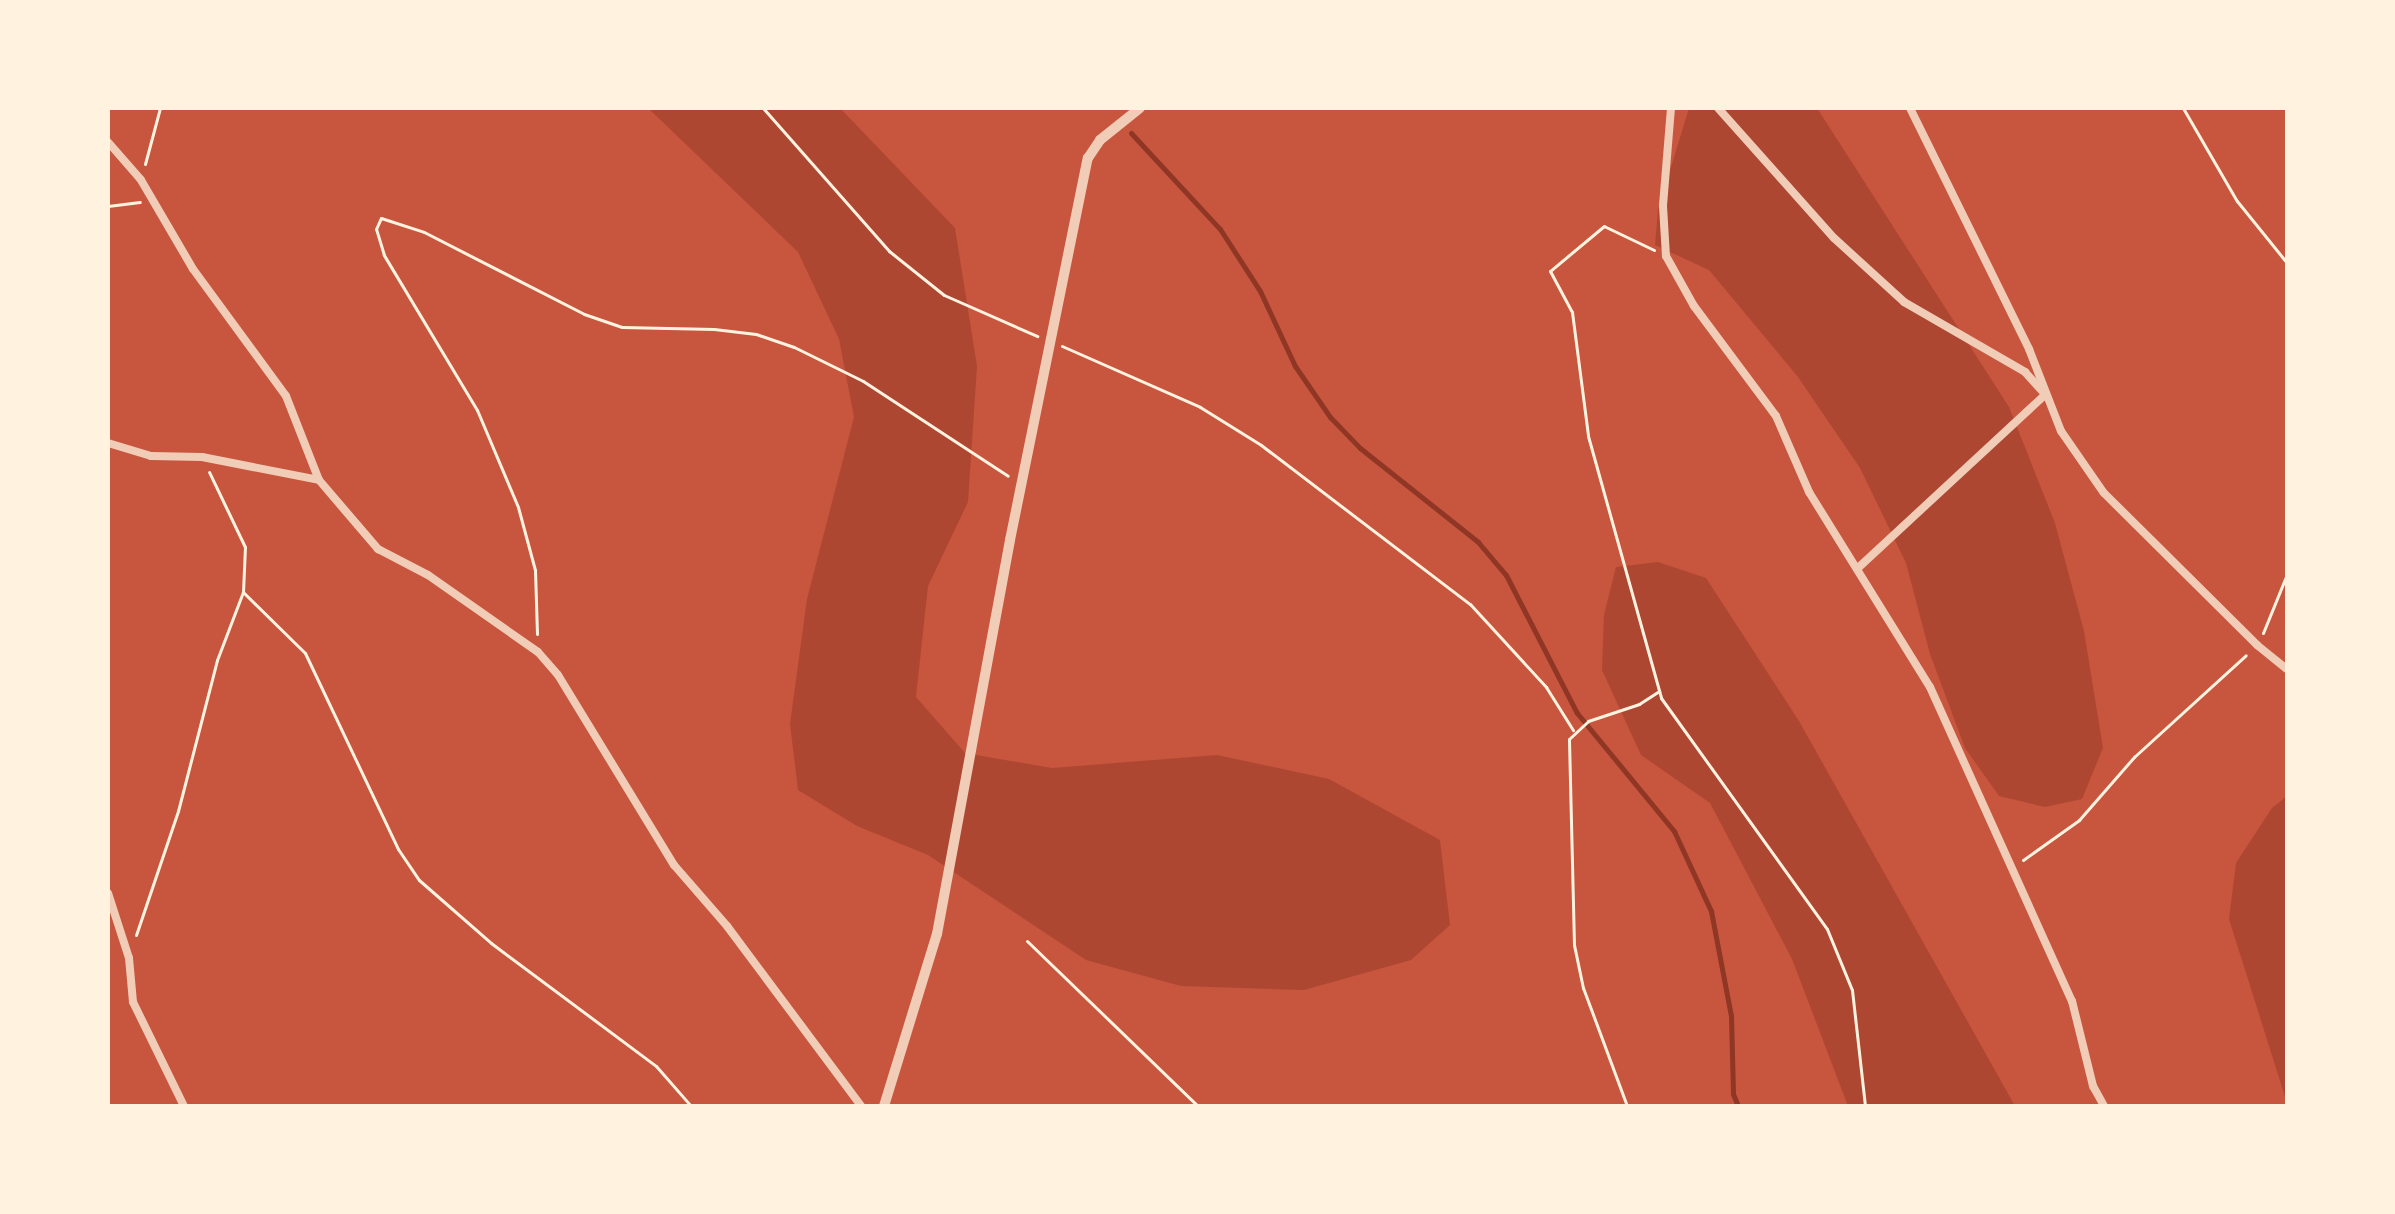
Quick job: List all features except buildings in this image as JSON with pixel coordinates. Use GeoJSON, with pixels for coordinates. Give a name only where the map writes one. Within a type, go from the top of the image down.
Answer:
{"type":"FeatureCollection","features":[{"type":"Feature","properties":{"kind":"street"},"geometry":{"type":"LineString","coordinates":[[884,1106],[937,934],[1021,484],[1088,158],[1100,140],[1140,108]]}},
{"type":"Feature","properties":{"kind":"street"},"geometry":{"type":"LineString","coordinates":[[1671,108],[1663,206],[1666,256],[1694,306],[1776,416],[1809,492],[1930,687],[2072,1001],[2093,1086],[2104,1106]]}},
{"type":"Feature","properties":{"kind":"street"},"geometry":{"type":"LineString","coordinates":[[1718,108],[1834,238],[1904,302],[2025,372],[2045,395]]}},
{"type":"Feature","properties":{"kind":"street"},"geometry":{"type":"LineString","coordinates":[[1910,108],[2029,349],[2061,431],[2104,493],[2257,645],[2287,669]]}},
{"type":"Feature","properties":{"kind":"street"},"geometry":{"type":"LineString","coordinates":[[108,142],[141,180],[193,269],[286,396],[319,480],[378,549],[428,575],[538,652],[558,675],[674,865],[727,926],[861,1106]]}},
{"type":"Feature","properties":{"kind":"street"},"geometry":{"type":"LineString","coordinates":[[1858,568],[2045,395]]}},
{"type":"Feature","properties":{"kind":"street"},"geometry":{"type":"LineString","coordinates":[[108,443],[151,456],[202,457],[319,480]]}},
{"type":"Feature","properties":{"kind":"street"},"geometry":{"type":"LineString","coordinates":[[108,893],[129,958],[133,1002],[184,1106]]}},
{"type":"Feature","properties":{"kind":"path"},"geometry":{"type":"LineString","coordinates":[[141,180],[160,108]]}},
{"type":"Feature","properties":{"kind":"path"},"geometry":{"type":"LineString","coordinates":[[763,108],[889,251],[944,295],[1200,407],[1273,454],[1470,604],[1546,687],[1574,729],[1569,788],[1574,945],[1583,988],[1627,1106]]}},
{"type":"Feature","properties":{"kind":"path"},"geometry":{"type":"LineString","coordinates":[[2183,108],[2237,201],[2287,263]]}},
{"type":"Feature","properties":{"kind":"path"},"geometry":{"type":"LineString","coordinates":[[108,206],[152,198]]}},
{"type":"Feature","properties":{"kind":"path"},"geometry":{"type":"LineString","coordinates":[[538,652],[535,570],[518,507],[477,410],[384,255],[376,229],[381,218],[424,232],[584,314],[622,327],[714,329],[756,334],[794,347],[863,381],[1021,484]]}},
{"type":"Feature","properties":{"kind":"path"},"geometry":{"type":"LineString","coordinates":[[1666,256],[1604,226],[1550,271],[1572,312],[1588,436],[1659,691],[1680,730],[1756,825],[1827,929],[1852,990],[1865,1106]]}},
{"type":"Feature","properties":{"kind":"path"},"geometry":{"type":"LineString","coordinates":[[129,958],[178,811],[217,660],[243,592],[245,547],[202,457]]}},
{"type":"Feature","properties":{"kind":"path"},"geometry":{"type":"LineString","coordinates":[[2013,866],[2079,820],[2134,757],[2257,645],[2287,574]]}},
{"type":"Feature","properties":{"kind":"path"},"geometry":{"type":"LineString","coordinates":[[243,592],[305,653],[398,849],[419,880],[491,943],[656,1066],[691,1106]]}},
{"type":"Feature","properties":{"kind":"path"},"geometry":{"type":"LineString","coordinates":[[1574,729],[1588,721],[1639,704],[1659,691]]}},
{"type":"Feature","properties":{"kind":"path"},"geometry":{"type":"LineString","coordinates":[[1027,941],[1198,1106]]}},
{"type":"Feature","properties":{"kind":"shaded area"},"geometry":{"type":"Polygon","coordinates":[[[648,108],[840,108],[955,228],[977,366],[968,502],[928,586],[916,697],[965,753],[1052,768],[1217,755],[1329,779],[1440,840],[1450,925],[1411,960],[1304,990],[1181,986],[1086,960],[928,855],[857,826],[798,790],[790,724],[807,599],[854,417],[839,339],[798,252],[648,108]]]}},
{"type":"Feature","properties":{"kind":"shaded area"},"geometry":{"type":"Polygon","coordinates":[[[1689,108],[1817,108],[2009,407],[2055,523],[2084,631],[2103,748],[2082,799],[2045,807],[1999,796],[1965,748],[1930,654],[1906,563],[1860,468],[1798,377],[1709,270],[1655,245],[1658,210],[1689,108]]]}},
{"type":"Feature","properties":{"kind":"shaded area"},"geometry":{"type":"Polygon","coordinates":[[[1658,562],[1706,578],[1799,721],[2015,1106],[1848,1106],[1792,959],[1710,803],[1641,755],[1602,670],[1604,615],[1616,567],[1658,562]]]}},
{"type":"Feature","properties":{"kind":"shaded area"},"geometry":{"type":"Polygon","coordinates":[[[2287,796],[2287,1103],[2229,919],[2236,863],[2272,808],[2287,796]]]}},
{"type":"Feature","properties":{"kind":"waterway"},"geometry":{"type":"LineString","coordinates":[[1131,133],[1220,229],[1260,291],[1295,366],[1330,417],[1360,448],[1478,542],[1506,575],[1577,713],[1674,831],[1711,911],[1731,1016],[1733,1094],[1738,1106]]}}]}
